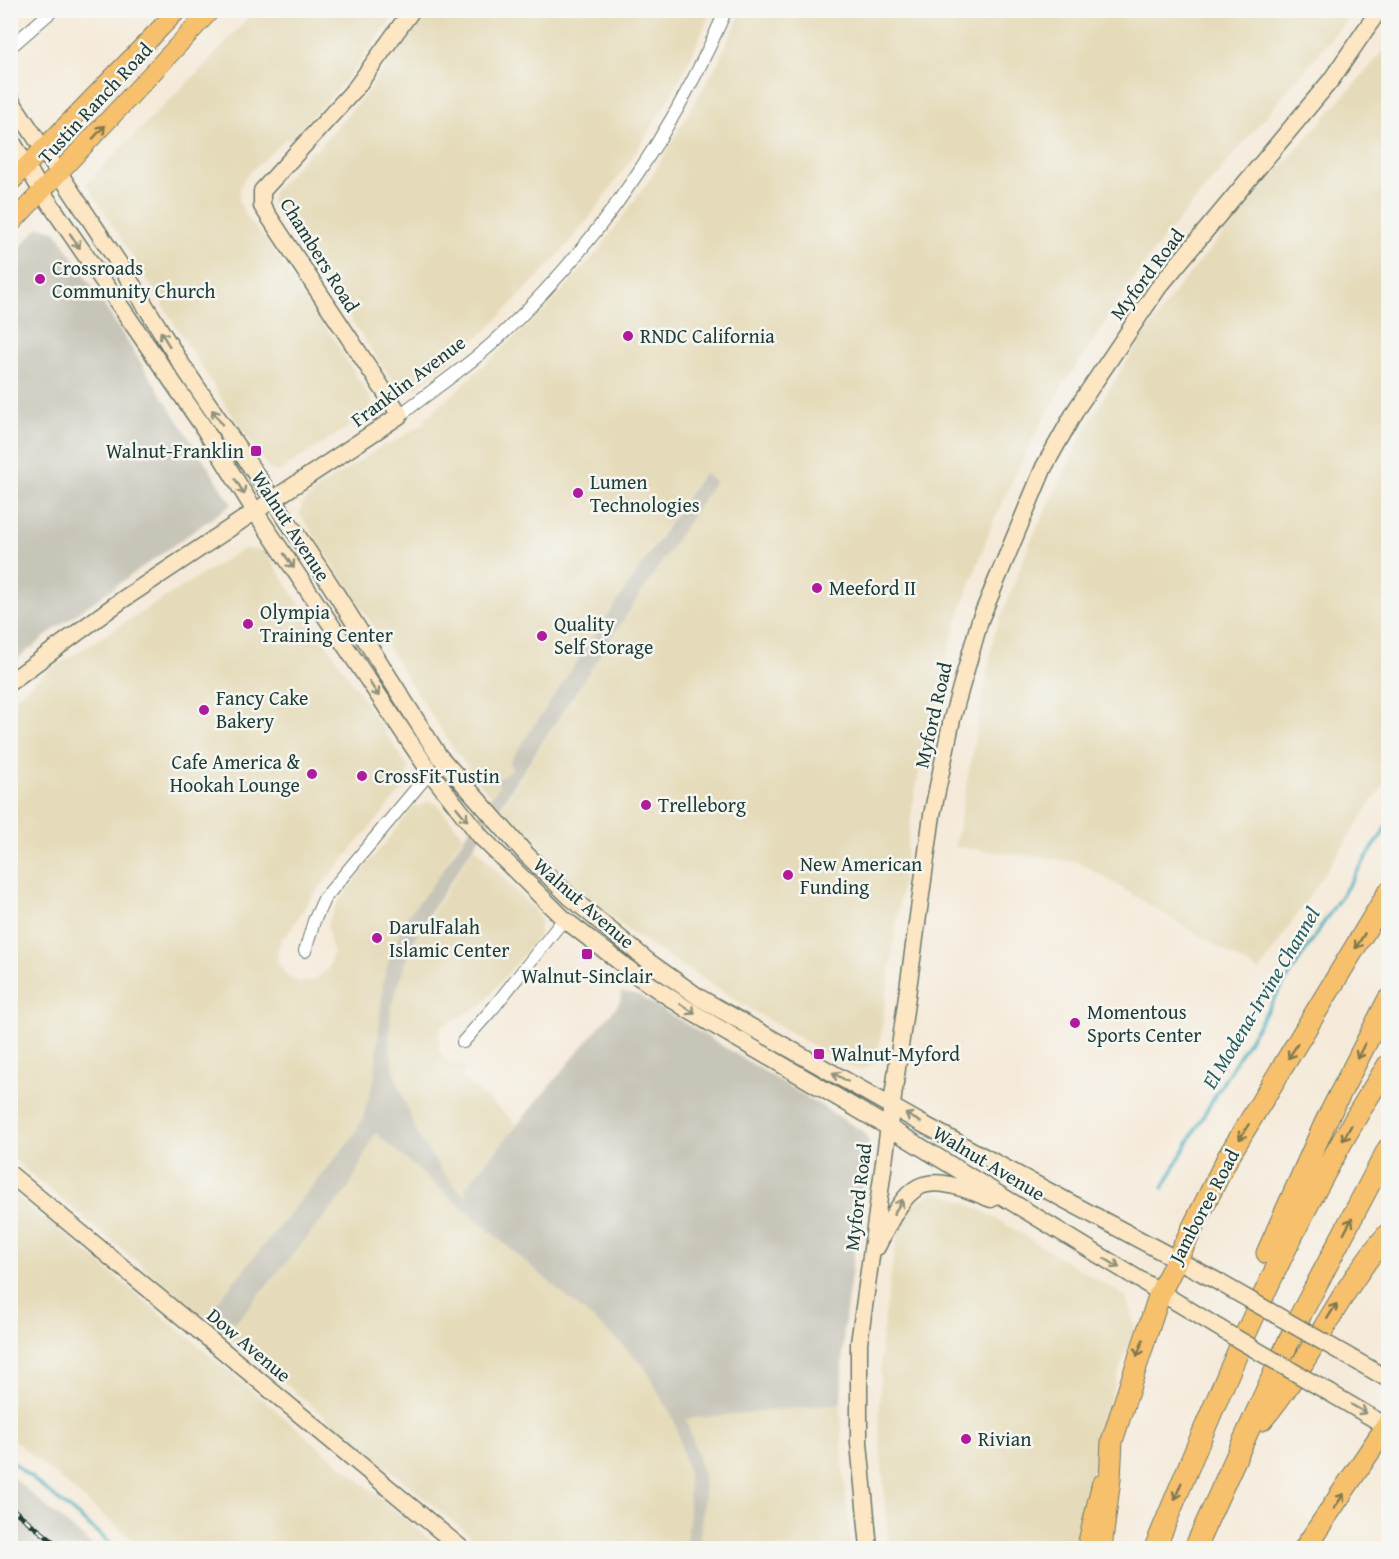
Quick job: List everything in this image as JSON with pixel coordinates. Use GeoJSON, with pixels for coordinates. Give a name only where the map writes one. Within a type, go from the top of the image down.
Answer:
{"type":"FeatureCollection","features":[{"type":"Feature","properties":{"kind":"highway","name":"Jamboree Road"},"geometry":{"type":"LineString","coordinates":[[1112,1441],[1160,1293],[1175,1259],[1228,1157],[1388,895]]}},
{"type":"Feature","properties":{"kind":"highway"},"geometry":{"type":"LineString","coordinates":[[1201,1437],[1251,1292],[1286,1210],[1326,1121],[1389,1000]]}},
{"type":"Feature","properties":{"kind":"highway"},"geometry":{"type":"LineString","coordinates":[[1155,1548],[1283,1250],[1361,1107],[1389,1065]]}},
{"type":"Feature","properties":{"kind":"highway"},"geometry":{"type":"LineString","coordinates":[[1195,1548],[1300,1314],[1389,1149]]}},
{"type":"Feature","properties":{"kind":"highway"},"geometry":{"type":"LineString","coordinates":[[1240,1445],[1274,1404],[1355,1275],[1389,1234]]}},
{"type":"Feature","properties":{"kind":"highway"},"geometry":{"type":"LineString","coordinates":[[1305,1548],[1388,1426]]}},
{"type":"Feature","properties":{"kind":"highway"},"geometry":{"type":"LineString","coordinates":[[1101,1548],[1110,1479],[1112,1441]]}},
{"type":"Feature","properties":{"kind":"main road","name":"Tustin Ranch Road"},"geometry":{"type":"LineString","coordinates":[[10,183],[178,10]]}},
{"type":"Feature","properties":{"kind":"main road","name":"Tustin Ranch Road"},"geometry":{"type":"LineString","coordinates":[[10,225],[211,10]]}},
{"type":"Feature","properties":{"kind":"main road","name":"Chambers Road"},"geometry":{"type":"LineString","coordinates":[[400,415],[262,206],[262,191],[355,89],[412,10]]}},
{"type":"Feature","properties":{"kind":"main road","name":"Myford Road"},"geometry":{"type":"LineString","coordinates":[[869,1548],[859,1443],[858,1368],[871,1259],[891,1106],[917,941],[932,815],[952,719],[980,620],[1044,467],[1077,408],[1158,288],[1331,80],[1379,10]]}},
{"type":"Feature","properties":{"kind":"main road","name":"Walnut Avenue"},"geometry":{"type":"LineString","coordinates":[[10,99],[274,500],[439,756],[526,854],[570,897],[640,955],[700,998],[891,1106],[1215,1280],[1389,1379]]}},
{"type":"Feature","properties":{"kind":"main road","name":"Walnut Avenue"},"geometry":{"type":"LineString","coordinates":[[10,138],[42,192],[202,425],[256,513],[430,772],[481,837],[564,919],[639,976],[690,1011],[888,1127],[1198,1317],[1388,1426]]}},
{"type":"Feature","properties":{"kind":"main road"},"geometry":{"type":"LineString","coordinates":[[134,328],[151,315]]}},
{"type":"Feature","properties":{"kind":"main road","name":"Franklin Avenue"},"geometry":{"type":"LineString","coordinates":[[10,682],[122,600],[256,513],[400,415]]}},
{"type":"Feature","properties":{"kind":"main road","name":"Dow Avenue"},"geometry":{"type":"LineString","coordinates":[[10,1174],[461,1548]]}},
{"type":"Feature","properties":{"kind":"main road"},"geometry":{"type":"LineString","coordinates":[[871,1259],[895,1210],[911,1190],[920,1184],[950,1185],[967,1190],[1043,1221]]}},
{"type":"Feature","properties":{"kind":"main road","name":"Jamboree Road"},"geometry":{"type":"LineString","coordinates":[[1086,1548],[1112,1441]]}},
{"type":"Feature","properties":{"kind":"street"},"geometry":{"type":"LineString","coordinates":[[14,44],[53,10]]}},
{"type":"Feature","properties":{"kind":"street","name":"Franklin Avenue"},"geometry":{"type":"LineString","coordinates":[[400,415],[493,342],[561,273],[605,221],[668,126],[726,10]]}},
{"type":"Feature","properties":{"kind":"street"},"geometry":{"type":"LineString","coordinates":[[305,951],[314,921],[324,899],[430,772]]}},
{"type":"Feature","properties":{"kind":"street"},"geometry":{"type":"LineString","coordinates":[[463,1042],[564,919]]}},
{"type":"Feature","properties":{"kind":"shaded area"},"geometry":{"type":"Polygon","coordinates":[[[255,10],[397,11],[333,95],[288,141],[286,139],[248,174],[240,187],[239,201],[247,218],[264,237],[335,341],[372,401],[370,413],[278,472],[269,469],[228,409],[86,183],[205,65],[255,10]]]}},
{"type":"Feature","properties":{"kind":"shaded area"},"geometry":{"type":"Polygon","coordinates":[[[424,11],[711,11],[691,58],[670,98],[634,155],[588,220],[558,256],[488,329],[414,389],[396,386],[271,202],[273,192],[312,149],[315,151],[364,96],[424,11]]]}},
{"type":"Feature","properties":{"kind":"shaded area"},"geometry":{"type":"Polygon","coordinates":[[[742,11],[1354,11],[1161,241],[1130,284],[1061,389],[1034,436],[993,522],[956,624],[926,734],[913,804],[878,1057],[874,1063],[862,1070],[854,1069],[758,1014],[632,934],[569,881],[524,836],[501,808],[714,480],[702,473],[509,763],[512,769],[498,779],[499,785],[490,796],[453,748],[300,514],[302,504],[321,486],[385,444],[387,446],[425,423],[425,419],[547,308],[598,251],[652,176],[717,64],[742,11]]]}},
{"type":"Feature","properties":{"kind":"shaded area"},"geometry":{"type":"Polygon","coordinates":[[[1388,46],[1388,307],[1384,332],[1388,362],[1388,778],[1259,972],[1079,862],[955,847],[994,635],[1030,542],[1091,418],[1135,348],[1179,286],[1388,46]]]}},
{"type":"Feature","properties":{"kind":"shaded area"},"geometry":{"type":"Polygon","coordinates":[[[39,227],[56,231],[232,504],[55,629],[11,664],[11,257],[39,227]]]}},
{"type":"Feature","properties":{"kind":"shaded area"},"geometry":{"type":"Polygon","coordinates":[[[703,473],[715,481],[428,916],[411,946],[391,1008],[389,1045],[396,1078],[417,1134],[444,1174],[466,1197],[466,1186],[620,1002],[621,992],[640,996],[864,1132],[869,1142],[844,1327],[841,1404],[686,1419],[703,1474],[704,1495],[699,1548],[685,1548],[689,1521],[688,1474],[674,1420],[645,1368],[618,1341],[375,1133],[348,1189],[235,1323],[214,1306],[353,1137],[362,1120],[375,1076],[383,982],[391,953],[405,923],[403,921],[428,891],[499,785],[497,780],[512,769],[509,763],[703,473]]]}},
{"type":"Feature","properties":{"kind":"shaded area"},"geometry":{"type":"Polygon","coordinates":[[[243,549],[264,550],[409,768],[406,779],[408,783],[311,898],[286,937],[283,936],[278,949],[278,963],[288,977],[300,982],[314,980],[328,969],[333,953],[327,924],[338,902],[415,805],[418,807],[428,801],[437,804],[463,835],[428,891],[403,921],[405,923],[391,953],[383,982],[375,1076],[370,1094],[375,1133],[618,1341],[645,1368],[674,1420],[688,1474],[689,1521],[685,1548],[485,1548],[11,1158],[11,701],[47,671],[243,549]]]}},
{"type":"Feature","properties":{"kind":"shaded area"},"geometry":{"type":"Polygon","coordinates":[[[475,847],[537,912],[541,921],[539,930],[541,933],[482,1005],[447,1024],[444,1023],[438,1036],[439,1048],[444,1058],[453,1064],[466,1067],[462,1078],[517,1124],[466,1186],[466,1198],[444,1174],[417,1134],[396,1078],[389,1045],[391,1008],[411,946],[475,847]]]}},
{"type":"Feature","properties":{"kind":"shaded area"},"geometry":{"type":"Polygon","coordinates":[[[11,1192],[41,1218],[46,1218],[440,1548],[143,1548],[140,1546],[11,1438],[11,1192]]]}},
{"type":"Feature","properties":{"kind":"shaded area"},"geometry":{"type":"Polygon","coordinates":[[[934,1192],[953,1197],[983,1211],[1126,1297],[1135,1325],[1108,1405],[1074,1548],[889,1548],[879,1432],[881,1342],[899,1220],[906,1208],[934,1192]]]}},
{"type":"Feature","properties":{"kind":"shaded area"},"geometry":{"type":"Polygon","coordinates":[[[841,1404],[843,1467],[851,1548],[699,1548],[704,1485],[686,1419],[841,1404]]]}},
{"type":"Feature","properties":{"kind":"shaded area"},"geometry":{"type":"Polygon","coordinates":[[[11,1476],[95,1548],[24,1548],[11,1537],[11,1476]]]}},
{"type":"Feature","properties":{"kind":"waterway","name":"El Modena-Irvine Channel"},"geometry":{"type":"LineString","coordinates":[[1163,1188],[1243,1049],[1388,825]]}},
{"type":"Feature","properties":{"kind":"waterway"},"geometry":{"type":"LineString","coordinates":[[10,1460],[116,1548]]}},
{"type":"Feature","properties":{"kind":"railway"},"geometry":{"type":"LineString","coordinates":[[10,1507],[61,1548]]}},
{"type":"Feature","properties":{"kind":"place","name":"Crossroads Community Church"},"geometry":{"type":"Point","coordinates":[40,279]}},
{"type":"Feature","properties":{"kind":"place","name":"RNDC California"},"geometry":{"type":"Point","coordinates":[628,336]}},
{"type":"Feature","properties":{"kind":"place","name":"Walnut-Franklin"},"geometry":{"type":"Point","coordinates":[256,451]}},
{"type":"Feature","properties":{"kind":"place","name":"Lumen Technologies"},"geometry":{"type":"Point","coordinates":[578,493]}},
{"type":"Feature","properties":{"kind":"place","name":"Meeford II"},"geometry":{"type":"Point","coordinates":[817,588]}},
{"type":"Feature","properties":{"kind":"place","name":"Olympia Training Center"},"geometry":{"type":"Point","coordinates":[248,624]}},
{"type":"Feature","properties":{"kind":"place","name":"Quality Self Storage"},"geometry":{"type":"Point","coordinates":[542,636]}},
{"type":"Feature","properties":{"kind":"place","name":"Fancy Cake Bakery"},"geometry":{"type":"Point","coordinates":[204,710]}},
{"type":"Feature","properties":{"kind":"place","name":"Cafe America & Hookah Lounge"},"geometry":{"type":"Point","coordinates":[312,774]}},
{"type":"Feature","properties":{"kind":"place","name":"CrossFit Tustin"},"geometry":{"type":"Point","coordinates":[362,776]}},
{"type":"Feature","properties":{"kind":"place","name":"Trelleborg"},"geometry":{"type":"Point","coordinates":[646,805]}},
{"type":"Feature","properties":{"kind":"place","name":"New American Funding"},"geometry":{"type":"Point","coordinates":[788,875]}},
{"type":"Feature","properties":{"kind":"place","name":"DarulFalah Islamic Center"},"geometry":{"type":"Point","coordinates":[377,938]}},
{"type":"Feature","properties":{"kind":"place","name":"Walnut-Sinclair"},"geometry":{"type":"Point","coordinates":[587,954]}},
{"type":"Feature","properties":{"kind":"place","name":"Momentous Sports Center"},"geometry":{"type":"Point","coordinates":[1075,1023]}},
{"type":"Feature","properties":{"kind":"place","name":"Walnut-Myford"},"geometry":{"type":"Point","coordinates":[819,1054]}},
{"type":"Feature","properties":{"kind":"place","name":"Rivian"},"geometry":{"type":"Point","coordinates":[966,1439]}}]}
